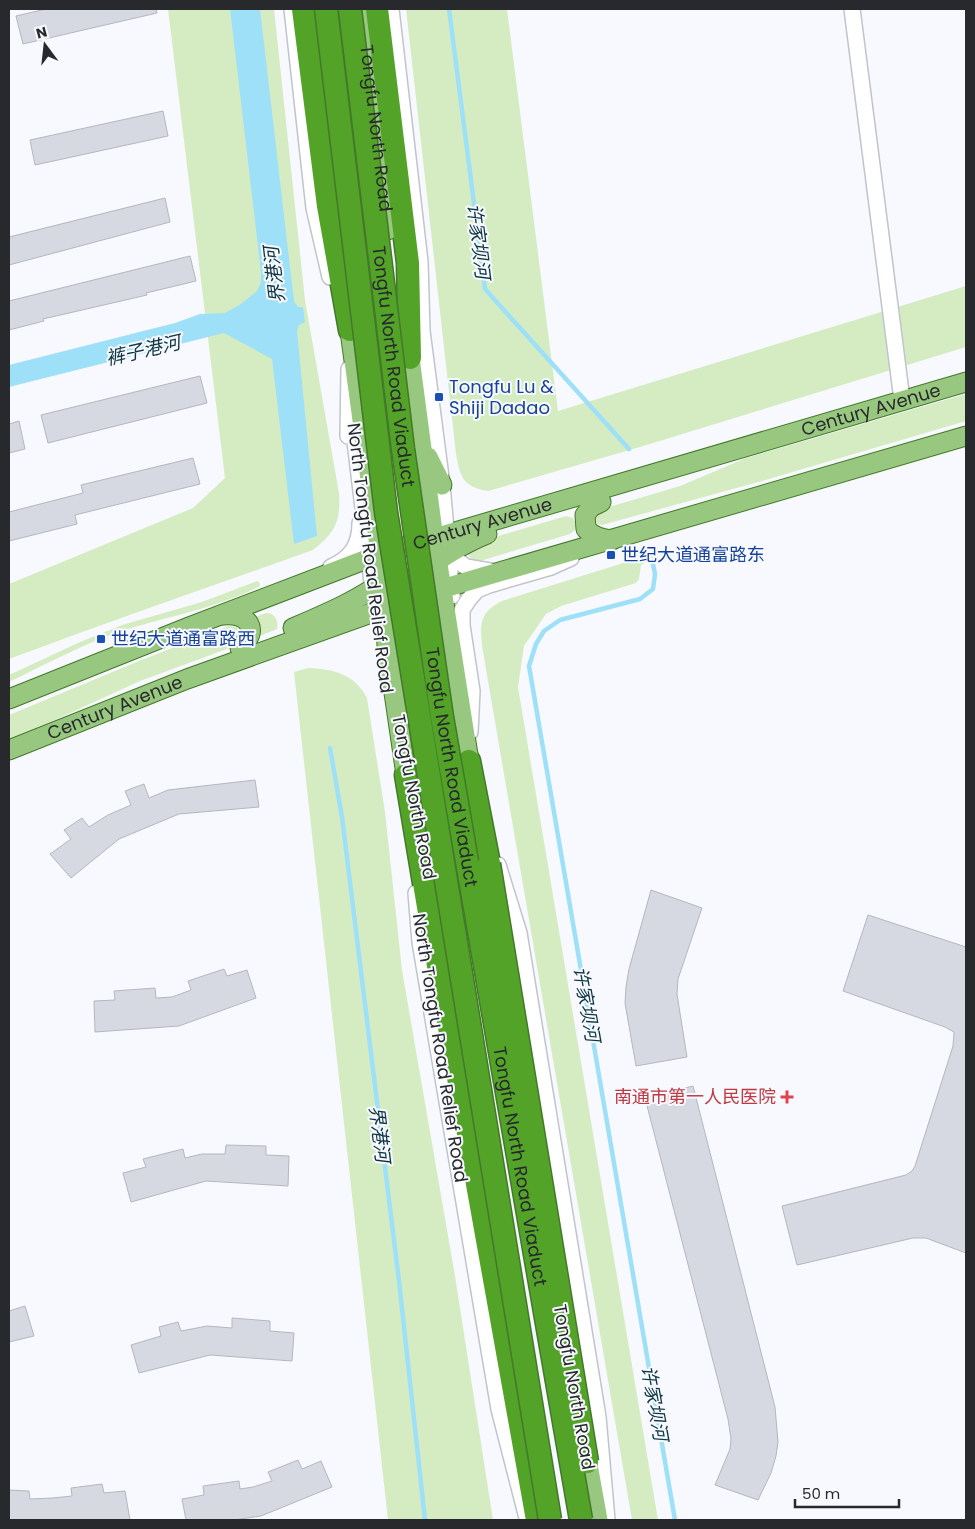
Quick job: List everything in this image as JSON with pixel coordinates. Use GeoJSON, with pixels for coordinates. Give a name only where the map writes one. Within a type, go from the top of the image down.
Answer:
{"type":"FeatureCollection","features":[{"type":"Feature","properties":{"kind":"highway"},"geometry":{"type":"LineString","coordinates":[[303,9],[328,206],[350,330]]}},
{"type":"Feature","properties":{"kind":"highway","name":"Tongfu North Road Viaduct"},"geometry":{"type":"LineString","coordinates":[[326,9],[386,512],[550,1520]]}},
{"type":"Feature","properties":{"kind":"highway","name":"Tongfu North Road Viaduct"},"geometry":{"type":"LineString","coordinates":[[350,9],[402,440],[438,688],[581,1520]]}},
{"type":"Feature","properties":{"kind":"highway"},"geometry":{"type":"LineString","coordinates":[[377,9],[408,263],[410,358]]}},
{"type":"Feature","properties":{"kind":"highway"},"geometry":{"type":"LineString","coordinates":[[469,761],[492,859],[597,1520]]}},
{"type":"Feature","properties":{"kind":"highway"},"geometry":{"type":"LineString","coordinates":[[406,775],[435,949],[537,1520]]}},
{"type":"Feature","properties":{"kind":"main road","name":"Tongfu North Road"},"geometry":{"type":"LineString","coordinates":[[316,9],[378,586],[387,607],[383,646],[406,775],[424,844],[541,1520]]}},
{"type":"Feature","properties":{"kind":"main road","name":"Tongfu North Road"},"geometry":{"type":"LineString","coordinates":[[362,9],[396,309],[428,433],[428,499],[440,537],[443,558],[469,761],[474,836],[597,1520]]}},
{"type":"Feature","properties":{"kind":"main road","name":"Century Avenue"},"geometry":{"type":"LineString","coordinates":[[9,699],[188,627],[375,556],[966,382]]}},
{"type":"Feature","properties":{"kind":"main road"},"geometry":{"type":"LineString","coordinates":[[387,607],[405,592],[416,578],[469,541],[489,533],[696,475],[808,428]]}},
{"type":"Feature","properties":{"kind":"main road"},"geometry":{"type":"LineString","coordinates":[[58,730],[145,684],[338,609],[390,577],[413,545],[428,499],[428,433]]}},
{"type":"Feature","properties":{"kind":"main road","name":"Century Avenue"},"geometry":{"type":"LineString","coordinates":[[9,750],[195,676],[387,607],[498,572],[966,436]]}},
{"type":"Feature","properties":{"kind":"main road"},"geometry":{"type":"LineString","coordinates":[[601,502],[591,507],[586,515],[586,529],[605,542]]}},
{"type":"Feature","properties":{"kind":"main road"},"geometry":{"type":"LineString","coordinates":[[217,616],[232,614],[242,617],[248,623],[251,632],[248,641],[240,648]]}},
{"type":"Feature","properties":{"kind":"main road"},"geometry":{"type":"LineString","coordinates":[[383,646],[391,697]]}},
{"type":"Feature","properties":{"kind":"street","name":"North Tongfu Road Relief Road"},"geometry":{"type":"LineString","coordinates":[[292,9],[314,208],[342,331],[348,385],[375,556]]}},
{"type":"Feature","properties":{"kind":"street"},"geometry":{"type":"LineString","coordinates":[[355,9],[409,447],[440,537]]}},
{"type":"Feature","properties":{"kind":"street"},"geometry":{"type":"LineString","coordinates":[[391,9],[420,262],[428,433]]}},
{"type":"Feature","properties":{"kind":"street"},"geometry":{"type":"LineString","coordinates":[[852,9],[902,400]]}},
{"type":"Feature","properties":{"kind":"street"},"geometry":{"type":"LineString","coordinates":[[188,627],[252,597],[323,570],[347,558],[355,547],[360,535],[360,518],[347,429],[350,330]]}},
{"type":"Feature","properties":{"kind":"street"},"geometry":{"type":"LineString","coordinates":[[360,518],[375,556]]}},
{"type":"Feature","properties":{"kind":"street"},"geometry":{"type":"LineString","coordinates":[[469,761],[472,691],[462,625],[462,610],[468,599],[477,590],[489,585],[551,567],[605,542]]}},
{"type":"Feature","properties":{"kind":"street"},"geometry":{"type":"LineString","coordinates":[[443,558],[466,567],[498,572]]}},
{"type":"Feature","properties":{"kind":"street"},"geometry":{"type":"LineString","coordinates":[[446,588],[462,625]]}},
{"type":"Feature","properties":{"kind":"street"},"geometry":{"type":"LineString","coordinates":[[446,588],[456,628],[471,716],[492,859],[519,933],[598,1417],[607,1520]]}},
{"type":"Feature","properties":{"kind":"street","name":"North Tongfu Road Relief Road"},"geometry":{"type":"LineString","coordinates":[[391,697],[414,872],[420,942],[499,1409],[528,1520]]}},
{"type":"Feature","properties":{"kind":"green space"},"geometry":{"type":"Polygon","coordinates":[[[168,9],[274,9],[305,300],[339,493],[339,511],[335,526],[327,538],[313,550],[9,659],[9,584],[193,508],[225,478],[168,9]]]}},
{"type":"Feature","properties":{"kind":"green space"},"geometry":{"type":"Polygon","coordinates":[[[406,9],[507,9],[558,411],[966,286],[966,347],[640,447],[488,491],[468,484],[461,475],[456,454],[406,9]]]}},
{"type":"Feature","properties":{"kind":"green space"},"geometry":{"type":"Polygon","coordinates":[[[966,394],[966,421],[762,481],[602,525],[595,523],[594,517],[599,510],[680,486],[746,458],[966,394]]]}},
{"type":"Feature","properties":{"kind":"green space"},"geometry":{"type":"Polygon","coordinates":[[[566,516],[573,518],[576,524],[575,530],[570,534],[480,561],[472,559],[468,553],[475,543],[566,516]]]}},
{"type":"Feature","properties":{"kind":"green space"},"geometry":{"type":"Polygon","coordinates":[[[665,550],[641,565],[639,579],[636,583],[561,606],[546,614],[524,646],[518,687],[658,1520],[632,1520],[482,646],[481,631],[485,614],[489,609],[502,601],[665,550]]]}},
{"type":"Feature","properties":{"kind":"green space"},"geometry":{"type":"Polygon","coordinates":[[[257,581],[260,586],[244,594],[210,606],[110,635],[80,647],[9,682],[9,675],[122,625],[202,602],[257,581]]]}},
{"type":"Feature","properties":{"kind":"green space"},"geometry":{"type":"Polygon","coordinates":[[[266,613],[272,614],[276,618],[277,629],[260,636],[260,625],[255,617],[266,613]]]}},
{"type":"Feature","properties":{"kind":"green space"},"geometry":{"type":"Polygon","coordinates":[[[229,626],[237,627],[241,637],[235,646],[140,681],[9,739],[9,715],[229,626]]]}},
{"type":"Feature","properties":{"kind":"green space"},"geometry":{"type":"Polygon","coordinates":[[[308,668],[326,670],[350,678],[367,698],[385,812],[402,970],[455,1276],[493,1520],[388,1520],[294,672],[308,668]]]}},
{"type":"Feature","properties":{"kind":"water","name":"裤子港河"},"geometry":{"type":"Polygon","coordinates":[[[230,9],[260,9],[294,301],[298,307],[303,307],[305,322],[299,325],[297,331],[317,536],[294,544],[272,359],[224,333],[9,387],[9,365],[175,323],[200,314],[225,313],[241,304],[257,291],[261,282],[261,272],[230,9]]]}},
{"type":"Feature","properties":{"kind":"building"},"geometry":{"type":"Polygon","coordinates":[[[46,9],[156,9],[157,13],[23,44],[16,16],[46,9]]]}},
{"type":"Feature","properties":{"kind":"building"},"geometry":{"type":"Polygon","coordinates":[[[163,111],[168,136],[35,165],[30,140],[163,111]]]}},
{"type":"Feature","properties":{"kind":"building"},"geometry":{"type":"Polygon","coordinates":[[[165,198],[170,222],[9,265],[9,237],[165,198]]]}},
{"type":"Feature","properties":{"kind":"building"},"geometry":{"type":"Polygon","coordinates":[[[190,256],[196,281],[146,293],[147,295],[43,319],[44,321],[9,330],[9,301],[190,256]]]}},
{"type":"Feature","properties":{"kind":"building"},"geometry":{"type":"Polygon","coordinates":[[[200,376],[207,403],[48,443],[41,415],[200,376]]]}},
{"type":"Feature","properties":{"kind":"building"},"geometry":{"type":"Polygon","coordinates":[[[19,421],[25,449],[9,453],[9,424],[19,421]]]}},
{"type":"Feature","properties":{"kind":"building"},"geometry":{"type":"Polygon","coordinates":[[[193,458],[200,484],[75,515],[77,524],[9,541],[9,512],[83,493],[81,485],[193,458]]]}},
{"type":"Feature","properties":{"kind":"building"},"geometry":{"type":"Polygon","coordinates":[[[255,780],[259,807],[179,814],[119,839],[71,878],[50,854],[71,839],[64,830],[82,818],[89,827],[108,815],[131,805],[125,791],[144,784],[149,798],[168,790],[255,780]]]}},
{"type":"Feature","properties":{"kind":"building"},"geometry":{"type":"Polygon","coordinates":[[[651,890],[702,908],[678,979],[677,994],[687,1057],[636,1066],[625,1003],[626,987],[629,969],[651,890]]]}},
{"type":"Feature","properties":{"kind":"building"},"geometry":{"type":"Polygon","coordinates":[[[868,915],[966,947],[966,1253],[926,1238],[913,1238],[797,1265],[782,1206],[906,1175],[912,1171],[953,1046],[954,1032],[945,1027],[843,991],[868,915]]]}},
{"type":"Feature","properties":{"kind":"building"},"geometry":{"type":"Polygon","coordinates":[[[224,969],[227,976],[247,970],[256,998],[179,1026],[95,1032],[94,1001],[115,1000],[114,991],[155,988],[156,998],[172,997],[191,990],[188,981],[224,969]]]}},
{"type":"Feature","properties":{"kind":"building"},"geometry":{"type":"Polygon","coordinates":[[[693,1086],[775,1407],[778,1442],[776,1456],[771,1473],[758,1500],[715,1485],[730,1449],[731,1439],[728,1419],[645,1098],[693,1086]]]}},
{"type":"Feature","properties":{"kind":"building"},"geometry":{"type":"Polygon","coordinates":[[[226,1145],[266,1146],[266,1155],[289,1156],[288,1186],[206,1181],[131,1202],[123,1173],[146,1167],[143,1159],[183,1149],[185,1158],[202,1154],[225,1154],[226,1145]]]}},
{"type":"Feature","properties":{"kind":"building"},"geometry":{"type":"Polygon","coordinates":[[[25,1306],[34,1336],[9,1342],[9,1311],[25,1306]]]}},
{"type":"Feature","properties":{"kind":"building"},"geometry":{"type":"Polygon","coordinates":[[[232,1318],[270,1321],[270,1331],[294,1333],[292,1361],[210,1355],[139,1373],[131,1345],[161,1336],[159,1327],[178,1322],[181,1331],[207,1326],[232,1328],[232,1318]]]}},
{"type":"Feature","properties":{"kind":"building"},"geometry":{"type":"Polygon","coordinates":[[[298,1460],[302,1469],[321,1461],[332,1487],[261,1516],[234,1520],[186,1520],[182,1499],[204,1495],[203,1486],[239,1481],[240,1489],[253,1487],[272,1481],[268,1472],[298,1460]]]}},
{"type":"Feature","properties":{"kind":"building"},"geometry":{"type":"Polygon","coordinates":[[[102,1484],[104,1493],[125,1491],[130,1520],[9,1520],[9,1490],[29,1491],[30,1499],[53,1498],[72,1496],[71,1488],[102,1484]]]}},
{"type":"Feature","properties":{"kind":"waterway","name":"许家坝河"},"geometry":{"type":"LineString","coordinates":[[449,9],[485,289],[629,449]]}},
{"type":"Feature","properties":{"kind":"waterway","name":"许家坝河"},"geometry":{"type":"LineString","coordinates":[[653,564],[655,574],[653,589],[640,599],[560,620],[544,631],[536,644],[529,666],[675,1520]]}},
{"type":"Feature","properties":{"kind":"waterway","name":"界港河"},"geometry":{"type":"LineString","coordinates":[[330,748],[342,817],[399,1281],[425,1520]]}},
{"type":"Feature","properties":{"kind":"place","name":"Tongfu Lu & Shiji Dadao"},"geometry":{"type":"Point","coordinates":[439,397]}},
{"type":"Feature","properties":{"kind":"place","name":"世纪大道通富路东"},"geometry":{"type":"Point","coordinates":[611,555]}},
{"type":"Feature","properties":{"kind":"place","name":"世纪大道通富路西"},"geometry":{"type":"Point","coordinates":[101,639]}},
{"type":"Feature","properties":{"kind":"place","name":"南通市第一人民医院"},"geometry":{"type":"Point","coordinates":[787,1097]}}]}
